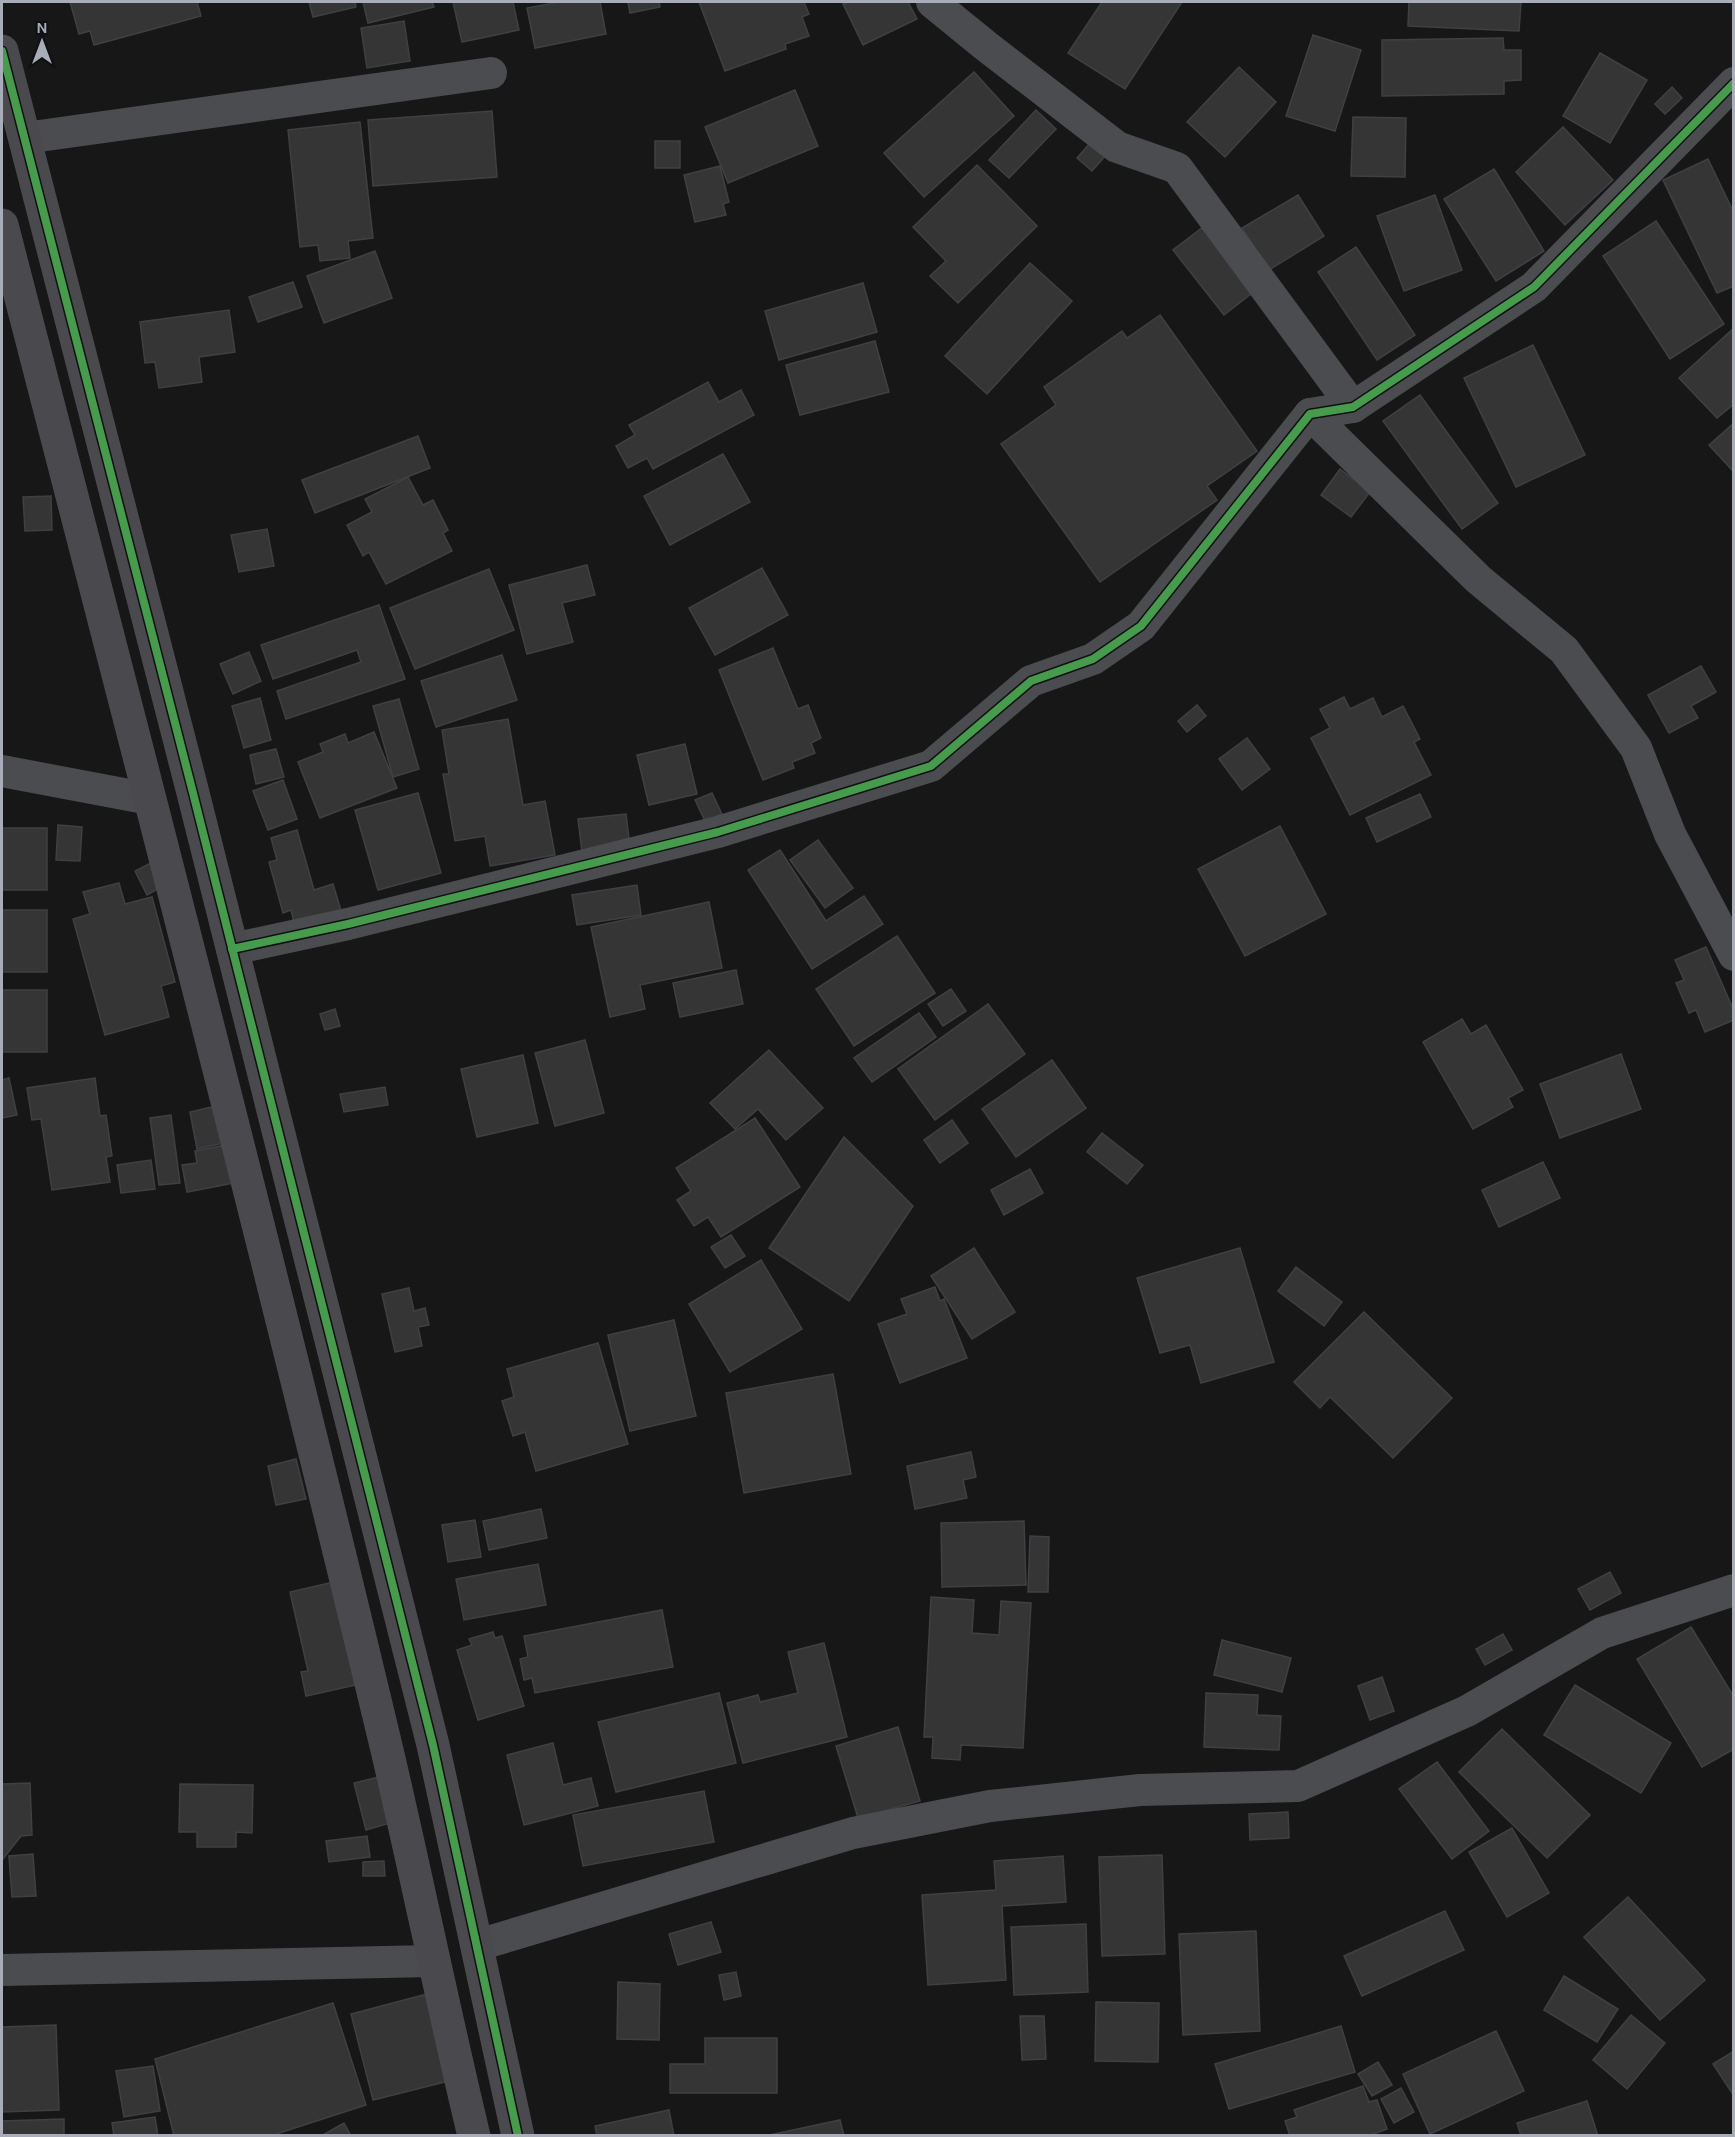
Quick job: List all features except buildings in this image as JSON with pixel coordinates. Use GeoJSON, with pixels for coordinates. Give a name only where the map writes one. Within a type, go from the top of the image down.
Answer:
{"type":"FeatureCollection","features":[{"type":"Feature","properties":{"kind":"street"},"geometry":{"type":"LineString","coordinates":[[932,2],[1117,147],[1177,168],[1353,407]]}},
{"type":"Feature","properties":{"kind":"street"},"geometry":{"type":"LineString","coordinates":[[2,51],[433,1744],[518,2136]]}},
{"type":"Feature","properties":{"kind":"street"},"geometry":{"type":"LineString","coordinates":[[24,138],[491,73]]}},
{"type":"Feature","properties":{"kind":"street"},"geometry":{"type":"LineString","coordinates":[[232,949],[348,924],[718,832],[931,766],[1031,681],[1093,659],[1141,626],[1310,414],[1353,407],[1534,287],[1734,83]]}},
{"type":"Feature","properties":{"kind":"street"},"geometry":{"type":"LineString","coordinates":[[2,225],[150,799],[388,1754],[432,1961],[474,2136]]}},
{"type":"Feature","properties":{"kind":"street"},"geometry":{"type":"LineString","coordinates":[[1310,414],[1478,579],[1564,650],[1636,748],[1670,834],[1734,956]]}},
{"type":"Feature","properties":{"kind":"street"},"geometry":{"type":"LineString","coordinates":[[2,771],[150,799]]}},
{"type":"Feature","properties":{"kind":"street"},"geometry":{"type":"LineString","coordinates":[[478,1945],[853,1833],[990,1806],[1140,1790],[1298,1786],[1467,1711],[1602,1633],[1734,1590]]}},
{"type":"Feature","properties":{"kind":"street"},"geometry":{"type":"LineString","coordinates":[[388,1754],[433,1744]]}},
{"type":"Feature","properties":{"kind":"street"},"geometry":{"type":"LineString","coordinates":[[2,1970],[432,1961]]}},
{"type":"Feature","properties":{"kind":"cycle path"},"geometry":{"type":"LineString","coordinates":[[2,51],[192,789],[433,1745],[518,2136]]}},
{"type":"Feature","properties":{"kind":"cycle path"},"geometry":{"type":"LineString","coordinates":[[232,949],[348,924],[718,832],[931,766],[1031,681],[1093,659],[1141,626],[1310,414],[1353,407],[1534,287],[1734,83]]}}]}
